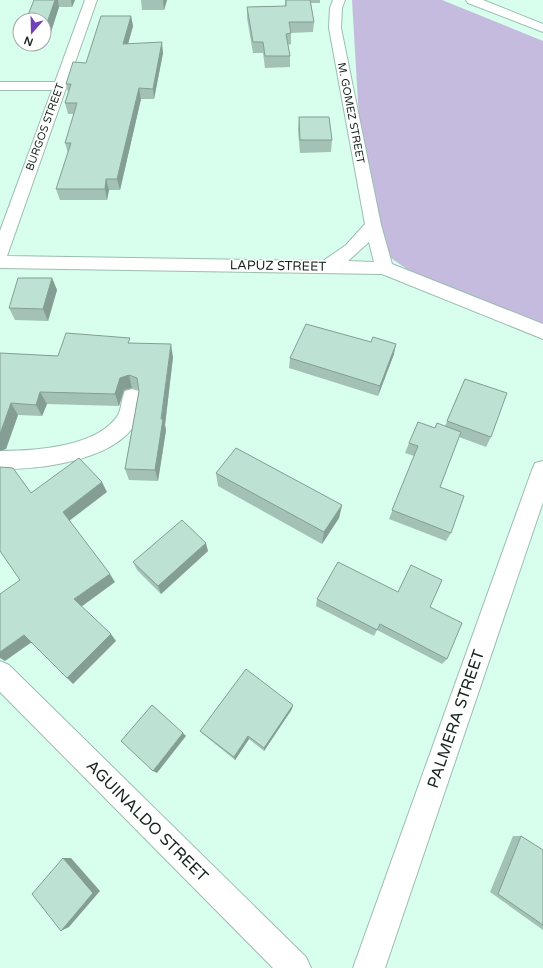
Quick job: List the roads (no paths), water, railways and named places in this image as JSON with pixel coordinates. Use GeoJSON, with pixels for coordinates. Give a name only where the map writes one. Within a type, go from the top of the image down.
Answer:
{"type":"FeatureCollection","features":[{"type":"Feature","properties":{"kind":"street","name":"BURGOS STREET"},"geometry":{"type":"LineString","coordinates":[[0,254],[91,0]]}},
{"type":"Feature","properties":{"kind":"street","name":"M. GOMEZ STREET"},"geometry":{"type":"LineString","coordinates":[[339,0],[336,8],[335,28],[373,225],[384,268]]}},
{"type":"Feature","properties":{"kind":"street"},"geometry":{"type":"LineString","coordinates":[[472,0],[543,28]]}},
{"type":"Feature","properties":{"kind":"street"},"geometry":{"type":"LineString","coordinates":[[0,86],[60,86]]}},
{"type":"Feature","properties":{"kind":"street"},"geometry":{"type":"LineString","coordinates":[[326,267],[344,256],[358,244],[373,225]]}},
{"type":"Feature","properties":{"kind":"street","name":"LAPUZ STREET"},"geometry":{"type":"LineString","coordinates":[[0,262],[384,268],[543,332]]}},
{"type":"Feature","properties":{"kind":"street"},"geometry":{"type":"LineString","coordinates":[[0,460],[20,461],[49,458],[89,446],[115,434],[127,419],[132,396]]}},
{"type":"Feature","properties":{"kind":"street","name":"PALMERA STREET"},"geometry":{"type":"LineString","coordinates":[[369,968],[543,470]]}},
{"type":"Feature","properties":{"kind":"street","name":"AGUINALDO STREET"},"geometry":{"type":"LineString","coordinates":[[0,674],[295,968]]}}]}
